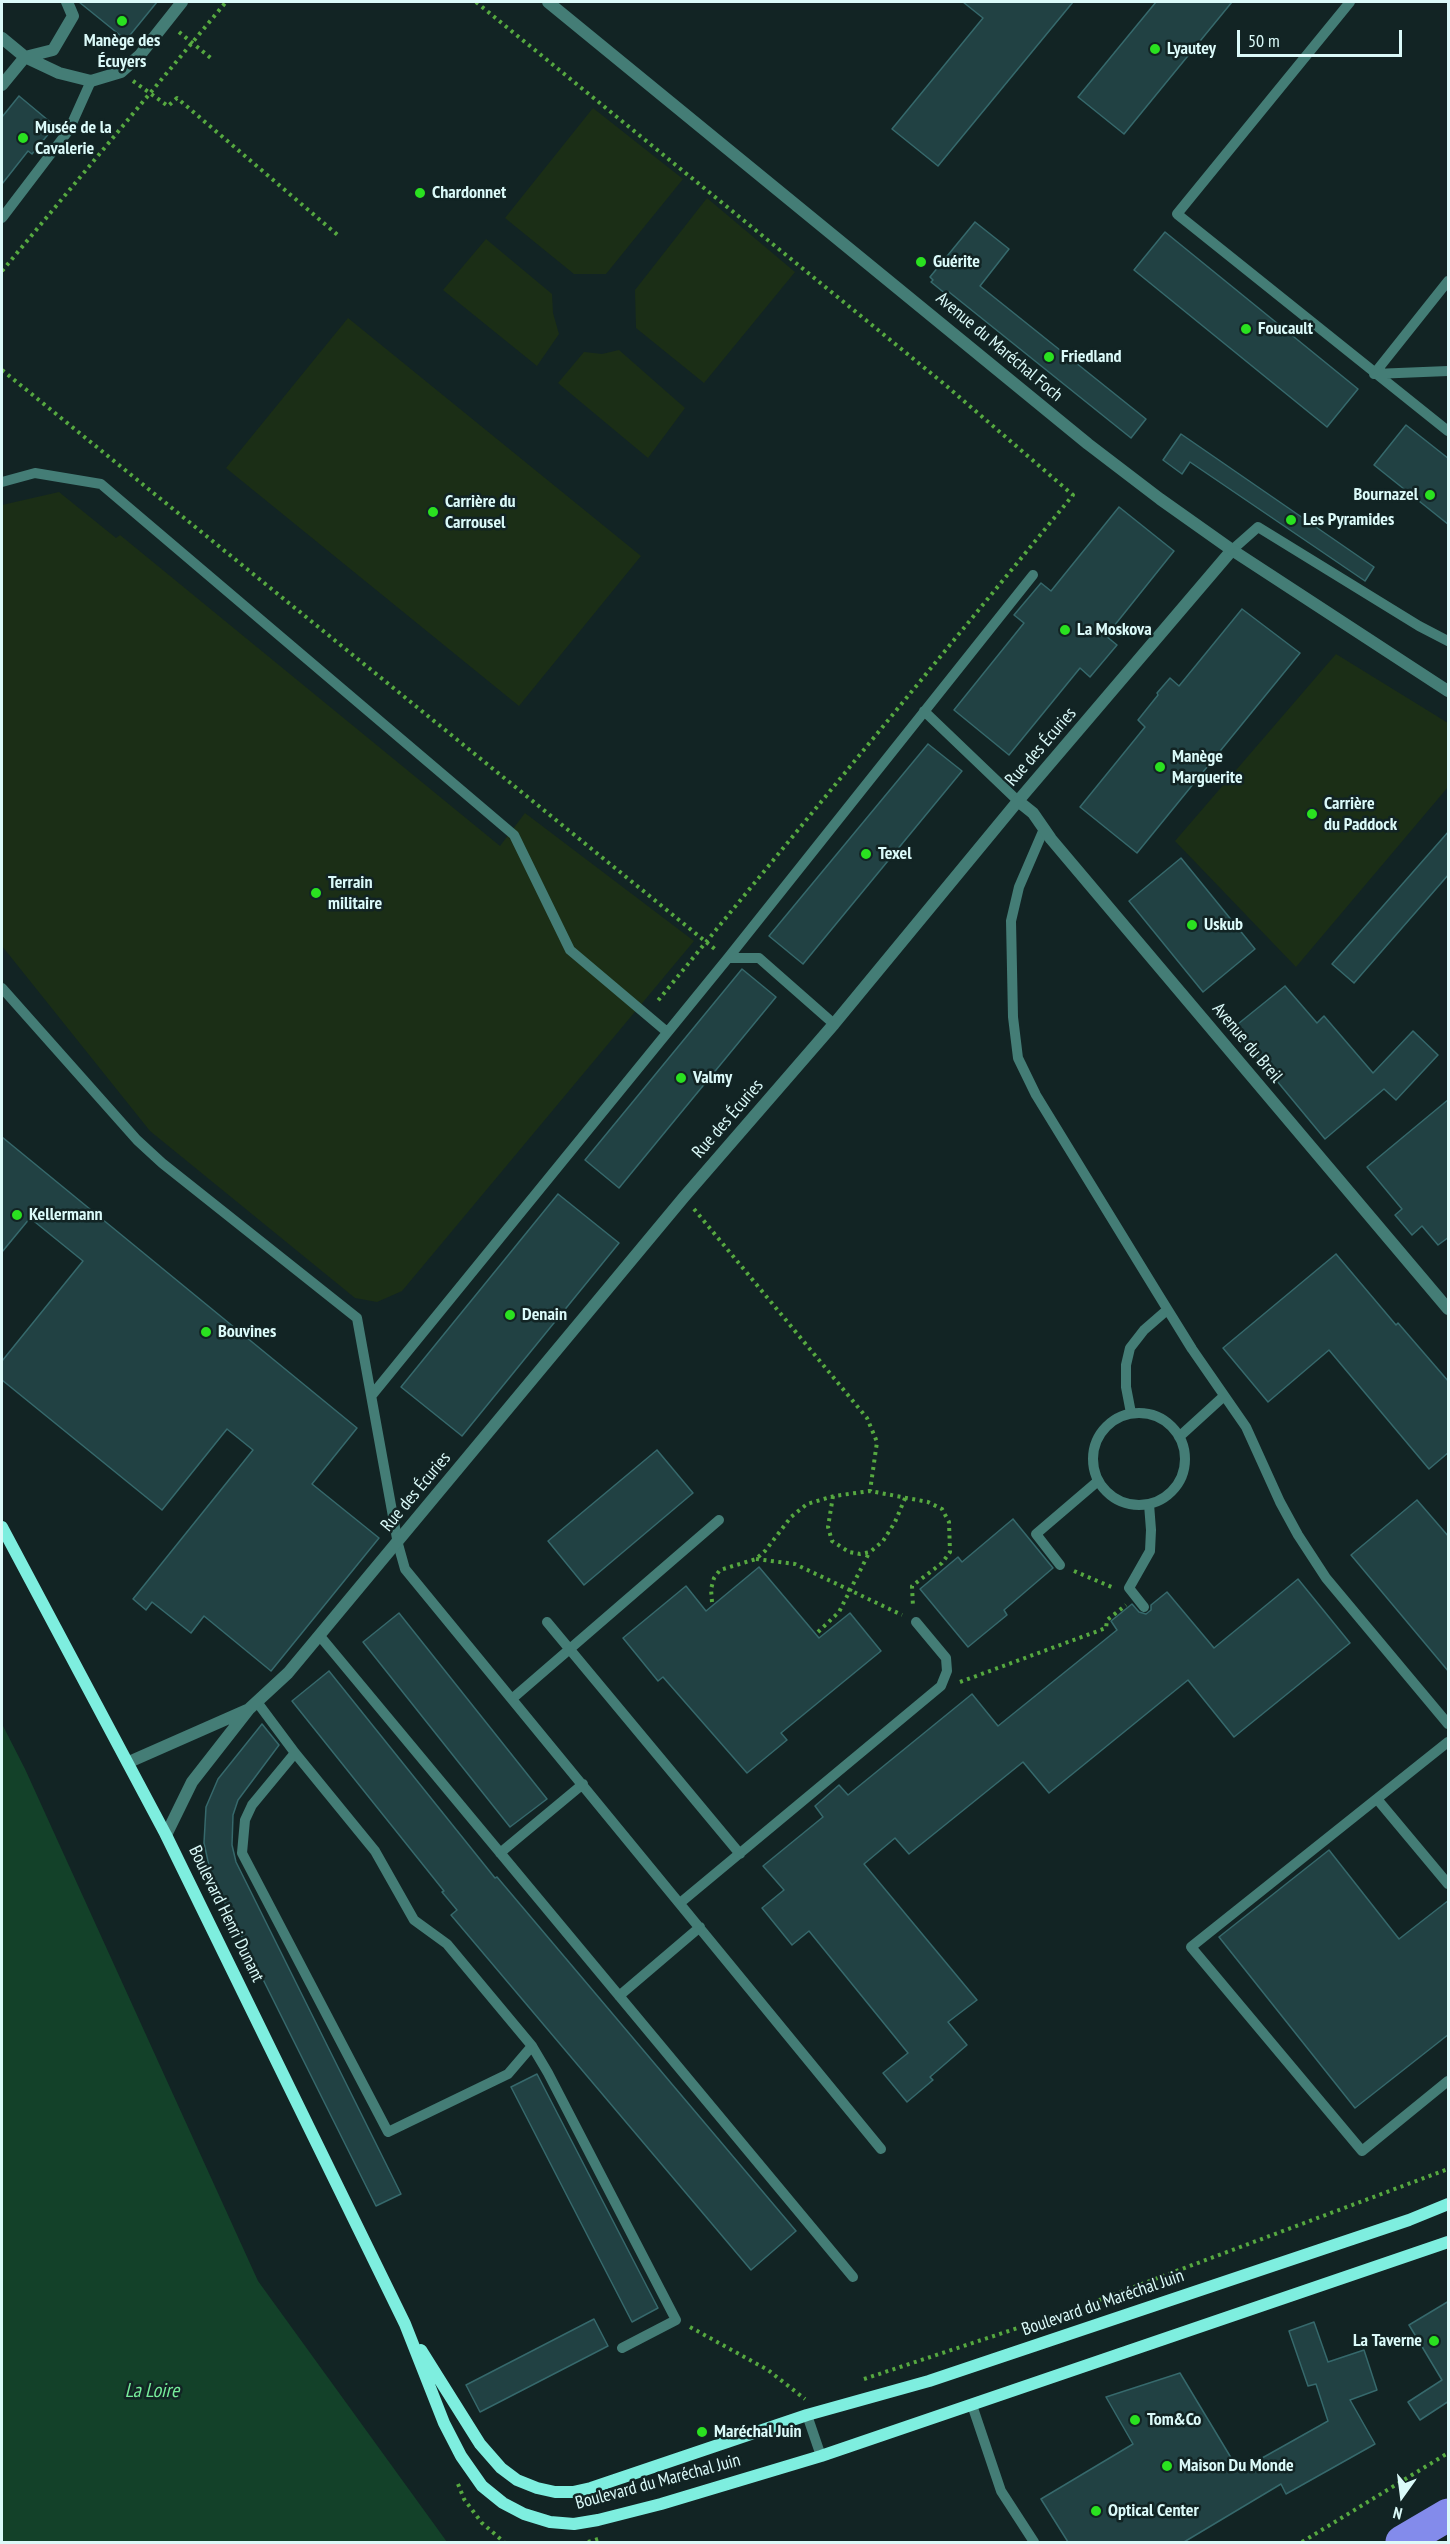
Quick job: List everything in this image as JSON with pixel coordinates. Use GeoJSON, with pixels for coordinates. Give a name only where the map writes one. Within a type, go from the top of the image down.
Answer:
{"type":"FeatureCollection","features":[{"type":"Feature","properties":{"kind":"highway"},"geometry":{"type":"LineString","coordinates":[[1402,2542],[1449,2515]]}},
{"type":"Feature","properties":{"kind":"highway"},"geometry":{"type":"LineString","coordinates":[[1443,2542],[1449,2539]]}},
{"type":"Feature","properties":{"kind":"main road","name":"Boulevard Henri Dunant"},"geometry":{"type":"LineString","coordinates":[[2,1527],[166,1835],[405,2324]]}},
{"type":"Feature","properties":{"kind":"main road","name":"Boulevard du Maréchal Juin"},"geometry":{"type":"LineString","coordinates":[[405,2324],[480,2444],[501,2468],[518,2480],[537,2488],[555,2492],[591,2488],[807,2415],[929,2381],[1409,2220],[1449,2204]]}},
{"type":"Feature","properties":{"kind":"main road","name":"Boulevard du Maréchal Juin"},"geometry":{"type":"LineString","coordinates":[[405,2324],[444,2423],[461,2456],[482,2486],[502,2503],[524,2514],[550,2522],[574,2524],[661,2504],[821,2456],[1449,2242]]}},
{"type":"Feature","properties":{"kind":"street"},"geometry":{"type":"LineString","coordinates":[[2,85],[25,57],[53,50],[73,16],[67,2]]}},
{"type":"Feature","properties":{"kind":"street"},"geometry":{"type":"LineString","coordinates":[[2,38],[25,57],[59,73],[91,81],[121,72],[140,55],[183,2]]}},
{"type":"Feature","properties":{"kind":"street","name":"Avenue du Maréchal Foch"},"geometry":{"type":"LineString","coordinates":[[548,2],[1088,444],[1232,550],[1449,691]]}},
{"type":"Feature","properties":{"kind":"street","name":"Rue des Écuries"},"geometry":{"type":"LineString","coordinates":[[166,1835],[192,1782],[253,1706],[288,1673],[398,1544],[684,1197],[834,1024],[1018,801],[1232,550]]}},
{"type":"Feature","properties":{"kind":"street","name":"Avenue du Breil"},"geometry":{"type":"LineString","coordinates":[[1018,801],[1033,813],[1044,829],[1449,1309]]}},
{"type":"Feature","properties":{"kind":"street","name":"Rue des Écuries"},"geometry":{"type":"LineString","coordinates":[[129,1762],[253,1706]]}},
{"type":"Feature","properties":{"kind":"lane"},"geometry":{"type":"LineString","coordinates":[[1350,2],[1176,214],[1374,374],[1449,431]]}},
{"type":"Feature","properties":{"kind":"lane"},"geometry":{"type":"LineString","coordinates":[[2,218],[69,130],[91,81]]}},
{"type":"Feature","properties":{"kind":"lane"},"geometry":{"type":"LineString","coordinates":[[1374,374],[1449,281]]}},
{"type":"Feature","properties":{"kind":"lane"},"geometry":{"type":"LineString","coordinates":[[1374,374],[1449,371]]}},
{"type":"Feature","properties":{"kind":"lane"},"geometry":{"type":"LineString","coordinates":[[2,482],[35,473],[101,484],[514,835],[570,950],[667,1032]]}},
{"type":"Feature","properties":{"kind":"lane"},"geometry":{"type":"LineString","coordinates":[[1232,550],[1258,527],[1419,626],[1449,641]]}},
{"type":"Feature","properties":{"kind":"lane"},"geometry":{"type":"LineString","coordinates":[[372,1395],[728,958],[1033,575]]}},
{"type":"Feature","properties":{"kind":"lane"},"geometry":{"type":"LineString","coordinates":[[924,711],[1018,801]]}},
{"type":"Feature","properties":{"kind":"lane"},"geometry":{"type":"LineString","coordinates":[[1044,829],[1019,886],[1011,921],[1013,1017],[1018,1058],[1036,1095],[1167,1310],[1246,1427],[1280,1502],[1326,1578],[1449,1724]]}},
{"type":"Feature","properties":{"kind":"lane"},"geometry":{"type":"LineString","coordinates":[[728,958],[759,958],[834,1024]]}},
{"type":"Feature","properties":{"kind":"lane"},"geometry":{"type":"LineString","coordinates":[[2,988],[153,1155],[357,1318],[398,1544],[405,1569],[881,2149]]}},
{"type":"Feature","properties":{"kind":"lane"},"geometry":{"type":"LineString","coordinates":[[1131,1413],[1126,1387],[1126,1365],[1130,1348],[1144,1330],[1167,1310]]}},
{"type":"Feature","properties":{"kind":"lane"},"geometry":{"type":"LineString","coordinates":[[1179,1437],[1224,1396]]}},
{"type":"Feature","properties":{"kind":"lane"},"geometry":{"type":"LineString","coordinates":[[1131,1413],[1146,1413],[1161,1418],[1173,1427],[1179,1437],[1185,1456],[1184,1471],[1178,1485],[1167,1497],[1137,1506],[1123,1503],[1110,1495],[1098,1481],[1094,1470],[1093,1455],[1096,1440],[1104,1428],[1116,1418],[1131,1413]]}},
{"type":"Feature","properties":{"kind":"lane"},"geometry":{"type":"LineString","coordinates":[[1060,1565],[1036,1534],[1098,1481]]}},
{"type":"Feature","properties":{"kind":"lane"},"geometry":{"type":"LineString","coordinates":[[1144,1607],[1132,1592],[1150,1551],[1149,1504]]}},
{"type":"Feature","properties":{"kind":"lane"},"geometry":{"type":"LineString","coordinates":[[513,1698],[719,1520]]}},
{"type":"Feature","properties":{"kind":"lane"},"geometry":{"type":"LineString","coordinates":[[547,1622],[740,1854]]}},
{"type":"Feature","properties":{"kind":"lane"},"geometry":{"type":"LineString","coordinates":[[680,1903],[941,1686],[947,1671],[946,1658],[916,1622]]}},
{"type":"Feature","properties":{"kind":"lane"},"geometry":{"type":"LineString","coordinates":[[319,1635],[852,2277]]}},
{"type":"Feature","properties":{"kind":"lane"},"geometry":{"type":"LineString","coordinates":[[253,1706],[295,1753],[375,1851],[414,1920],[447,1944],[532,2046],[548,2073],[676,2320],[622,2348]]}},
{"type":"Feature","properties":{"kind":"lane"},"geometry":{"type":"LineString","coordinates":[[1449,1742],[1191,1947],[1362,2151],[1449,2081]]}},
{"type":"Feature","properties":{"kind":"lane"},"geometry":{"type":"LineString","coordinates":[[295,1753],[252,1805],[245,1820],[242,1853],[388,2132],[508,2074],[532,2046]]}},
{"type":"Feature","properties":{"kind":"lane"},"geometry":{"type":"LineString","coordinates":[[500,1853],[583,1784]]}},
{"type":"Feature","properties":{"kind":"lane"},"geometry":{"type":"LineString","coordinates":[[1377,1799],[1449,1884]]}},
{"type":"Feature","properties":{"kind":"lane"},"geometry":{"type":"LineString","coordinates":[[619,1996],[700,1927]]}},
{"type":"Feature","properties":{"kind":"lane"},"geometry":{"type":"LineString","coordinates":[[972,2404],[1001,2492],[1034,2542]]}},
{"type":"Feature","properties":{"kind":"lane"},"geometry":{"type":"LineString","coordinates":[[807,2415],[821,2456]]}},
{"type":"Feature","properties":{"kind":"path"},"geometry":{"type":"LineString","coordinates":[[2,271],[226,2]]}},
{"type":"Feature","properties":{"kind":"path"},"geometry":{"type":"LineString","coordinates":[[476,2],[943,383],[1073,495],[646,1016]]}},
{"type":"Feature","properties":{"kind":"path"},"geometry":{"type":"LineString","coordinates":[[166,22],[212,59]]}},
{"type":"Feature","properties":{"kind":"path"},"geometry":{"type":"LineString","coordinates":[[121,72],[168,106],[177,98],[340,237]]}},
{"type":"Feature","properties":{"kind":"path"},"geometry":{"type":"LineString","coordinates":[[2,370],[706,944],[728,958]]}},
{"type":"Feature","properties":{"kind":"path"},"geometry":{"type":"LineString","coordinates":[[684,1197],[867,1418],[877,1442],[870,1491]]}},
{"type":"Feature","properties":{"kind":"path"},"geometry":{"type":"LineString","coordinates":[[756,1559],[765,1551],[791,1516],[807,1504],[834,1496],[870,1491],[928,1502],[942,1509],[949,1522],[950,1552],[942,1563],[912,1586],[911,1596],[916,1622]]}},
{"type":"Feature","properties":{"kind":"path"},"geometry":{"type":"LineString","coordinates":[[834,1496],[828,1527],[832,1541],[849,1552],[870,1552]]}},
{"type":"Feature","properties":{"kind":"path"},"geometry":{"type":"LineString","coordinates":[[818,1632],[839,1612],[870,1552],[883,1541],[895,1522],[906,1497]]}},
{"type":"Feature","properties":{"kind":"path"},"geometry":{"type":"LineString","coordinates":[[712,1602],[711,1589],[714,1578],[720,1570],[756,1559],[795,1564],[916,1622]]}},
{"type":"Feature","properties":{"kind":"path"},"geometry":{"type":"LineString","coordinates":[[1060,1565],[1119,1590],[1132,1592]]}},
{"type":"Feature","properties":{"kind":"path"},"geometry":{"type":"LineString","coordinates":[[941,1686],[972,1679],[1106,1628],[1107,1620],[1132,1592]]}},
{"type":"Feature","properties":{"kind":"path"},"geometry":{"type":"LineString","coordinates":[[859,2381],[1078,2308],[1449,2169]]}},
{"type":"Feature","properties":{"kind":"path"},"geometry":{"type":"LineString","coordinates":[[676,2320],[768,2370],[805,2399]]}},
{"type":"Feature","properties":{"kind":"path"},"geometry":{"type":"LineString","coordinates":[[794,2403],[816,2396]]}},
{"type":"Feature","properties":{"kind":"path"},"geometry":{"type":"LineString","coordinates":[[1302,2542],[1449,2453]]}},
{"type":"Feature","properties":{"kind":"path"},"geometry":{"type":"LineString","coordinates":[[464,2499],[482,2523],[504,2542]]}},
{"type":"Feature","properties":{"kind":"shaded area"},"geometry":{"type":"Polygon","coordinates":[[[593,108],[683,179],[606,274],[574,274],[505,218],[593,108]]]}},
{"type":"Feature","properties":{"kind":"shaded area"},"geometry":{"type":"Polygon","coordinates":[[[707,198],[795,272],[704,383],[636,328],[635,290],[707,198]]]}},
{"type":"Feature","properties":{"kind":"shaded area"},"geometry":{"type":"Polygon","coordinates":[[[486,239],[552,294],[553,313],[559,334],[537,366],[443,290],[486,239]]]}},
{"type":"Feature","properties":{"kind":"shaded area","name":"Carrière du Carrousel"},"geometry":{"type":"Polygon","coordinates":[[[348,318],[641,556],[519,706],[226,468],[348,318]]]}},
{"type":"Feature","properties":{"kind":"shaded area"},"geometry":{"type":"Polygon","coordinates":[[[619,350],[685,408],[648,458],[558,383],[584,352],[602,354],[619,350]]]}},
{"type":"Feature","properties":{"kind":"shaded area","name":"Terrain militaire"},"geometry":{"type":"Polygon","coordinates":[[[59,492],[116,538],[120,535],[500,846],[525,813],[694,941],[402,1291],[377,1302],[355,1298],[150,1131],[2,946],[2,505],[59,492]]]}},
{"type":"Feature","properties":{"kind":"shaded area","name":"Carrière du Paddock"},"geometry":{"type":"Polygon","coordinates":[[[1336,654],[1448,723],[1448,787],[1296,967],[1175,841],[1336,654]]]}},
{"type":"Feature","properties":{"kind":"water","name":"La Loire"},"geometry":{"type":"Polygon","coordinates":[[[2,1724],[25,1769],[258,2281],[447,2542],[2,2542],[2,1724]]]}},
{"type":"Feature","properties":{"kind":"building","name":"Manège des Écuyers"},"geometry":{"type":"Polygon","coordinates":[[[79,2],[157,2],[126,40],[79,2]]]}},
{"type":"Feature","properties":{"kind":"building"},"geometry":{"type":"Polygon","coordinates":[[[963,2],[1073,2],[938,166],[892,129],[983,18],[963,2]]]}},
{"type":"Feature","properties":{"kind":"building","name":"Lyautey"},"geometry":{"type":"Polygon","coordinates":[[[1156,2],[1232,2],[1124,134],[1078,97],[1156,2]]]}},
{"type":"Feature","properties":{"kind":"building","name":"Musée de la Cavalerie"},"geometry":{"type":"Polygon","coordinates":[[[19,96],[55,126],[32,154],[28,151],[2,184],[2,117],[19,96]]]}},
{"type":"Feature","properties":{"kind":"building","name":"Friedland"},"geometry":{"type":"Polygon","coordinates":[[[975,222],[1009,249],[980,286],[1146,419],[1131,438],[949,292],[947,295],[931,282],[933,280],[930,277],[975,222]]]}},
{"type":"Feature","properties":{"kind":"building","name":"Foucault"},"geometry":{"type":"Polygon","coordinates":[[[1165,232],[1358,389],[1327,427],[1134,270],[1165,232]]]}},
{"type":"Feature","properties":{"kind":"building","name":"Bournazel"},"geometry":{"type":"Polygon","coordinates":[[[1406,425],[1449,459],[1449,525],[1374,465],[1406,425]]]}},
{"type":"Feature","properties":{"kind":"building","name":"Les Pyramides"},"geometry":{"type":"Polygon","coordinates":[[[1181,434],[1374,567],[1365,581],[1190,462],[1182,474],[1163,460],[1181,434]]]}},
{"type":"Feature","properties":{"kind":"building","name":"La Moskova"},"geometry":{"type":"Polygon","coordinates":[[[1119,507],[1174,551],[1106,636],[1117,645],[1090,677],[1080,668],[1009,755],[954,710],[1024,623],[1014,615],[1041,583],[1051,591],[1119,507]]]}},
{"type":"Feature","properties":{"kind":"building","name":"Manège Marguerite"},"geometry":{"type":"Polygon","coordinates":[[[1242,609],[1300,653],[1137,853],[1080,807],[1145,727],[1138,720],[1158,695],[1157,693],[1170,678],[1179,686],[1242,609]]]}},
{"type":"Feature","properties":{"kind":"building","name":"Texel"},"geometry":{"type":"Polygon","coordinates":[[[928,744],[962,771],[803,964],[769,936],[928,744]]]}},
{"type":"Feature","properties":{"kind":"building"},"geometry":{"type":"Polygon","coordinates":[[[1449,831],[1449,874],[1354,983],[1332,964],[1449,831]]]}},
{"type":"Feature","properties":{"kind":"building","name":"Uskub"},"geometry":{"type":"Polygon","coordinates":[[[1181,858],[1255,949],[1203,992],[1129,901],[1181,858]]]}},
{"type":"Feature","properties":{"kind":"building","name":"Valmy"},"geometry":{"type":"Polygon","coordinates":[[[742,969],[776,997],[619,1188],[585,1160],[742,969]]]}},
{"type":"Feature","properties":{"kind":"building"},"geometry":{"type":"Polygon","coordinates":[[[1285,986],[1317,1023],[1324,1016],[1373,1073],[1413,1031],[1438,1055],[1396,1100],[1384,1089],[1325,1139],[1233,1028],[1285,986]]]}},
{"type":"Feature","properties":{"kind":"building"},"geometry":{"type":"Polygon","coordinates":[[[1449,1099],[1449,1237],[1438,1245],[1422,1226],[1412,1235],[1395,1215],[1402,1209],[1367,1167],[1449,1099]]]}},
{"type":"Feature","properties":{"kind":"building"},"geometry":{"type":"Polygon","coordinates":[[[2,1137],[357,1428],[312,1484],[379,1538],[271,1671],[204,1616],[191,1633],[152,1602],[146,1610],[133,1599],[253,1450],[227,1429],[162,1510],[2,1380],[2,1361],[83,1261],[30,1218],[2,1252],[2,1137]]]}},
{"type":"Feature","properties":{"kind":"building","name":"Denain"},"geometry":{"type":"Polygon","coordinates":[[[558,1194],[619,1243],[462,1436],[401,1387],[558,1194]]]}},
{"type":"Feature","properties":{"kind":"building"},"geometry":{"type":"Polygon","coordinates":[[[1336,1254],[1396,1325],[1398,1323],[1449,1382],[1449,1452],[1429,1469],[1329,1350],[1268,1402],[1223,1348],[1336,1254]]]}},
{"type":"Feature","properties":{"kind":"building"},"geometry":{"type":"Polygon","coordinates":[[[657,1450],[693,1493],[584,1585],[548,1541],[657,1450]]]}},
{"type":"Feature","properties":{"kind":"building"},"geometry":{"type":"Polygon","coordinates":[[[1417,1500],[1449,1537],[1449,1672],[1351,1555],[1417,1500]]]}},
{"type":"Feature","properties":{"kind":"building"},"geometry":{"type":"Polygon","coordinates":[[[1013,1519],[1053,1568],[1004,1610],[1007,1615],[968,1647],[920,1589],[958,1557],[962,1562],[1013,1519]]]}},
{"type":"Feature","properties":{"kind":"building"},"geometry":{"type":"Polygon","coordinates":[[[759,1567],[819,1638],[850,1613],[881,1651],[781,1733],[787,1740],[747,1773],[663,1677],[658,1681],[623,1638],[686,1586],[706,1611],[759,1567]]]}},
{"type":"Feature","properties":{"kind":"building"},"geometry":{"type":"Polygon","coordinates":[[[1298,1579],[1350,1643],[1234,1737],[1188,1680],[1049,1793],[1023,1762],[909,1854],[895,1838],[864,1864],[977,2000],[948,2022],[967,2045],[930,2077],[933,2080],[907,2102],[883,2073],[908,2053],[809,1931],[792,1945],[762,1908],[784,1890],[763,1866],[823,1817],[815,1806],[839,1785],[848,1795],[972,1694],[998,1726],[1117,1630],[1111,1621],[1132,1604],[1139,1612],[1146,1614],[1151,1610],[1151,1605],[1167,1592],[1214,1648],[1298,1579]]]}},
{"type":"Feature","properties":{"kind":"building"},"geometry":{"type":"Polygon","coordinates":[[[399,1613],[547,1799],[510,1827],[363,1642],[399,1613]]]}},
{"type":"Feature","properties":{"kind":"building"},"geometry":{"type":"Polygon","coordinates":[[[329,1671],[495,1878],[497,1877],[796,2231],[751,2270],[451,1915],[457,1910],[442,1892],[444,1891],[292,1701],[329,1671]]]}},
{"type":"Feature","properties":{"kind":"building"},"geometry":{"type":"Polygon","coordinates":[[[262,1724],[279,1745],[238,1800],[233,1815],[232,1845],[236,1862],[401,2194],[376,2206],[211,1875],[204,1843],[206,1807],[218,1779],[262,1724]]]}},
{"type":"Feature","properties":{"kind":"building"},"geometry":{"type":"Polygon","coordinates":[[[1329,1850],[1399,1939],[1449,1900],[1449,2034],[1355,2108],[1219,1937],[1329,1850]]]}},
{"type":"Feature","properties":{"kind":"building"},"geometry":{"type":"Polygon","coordinates":[[[537,2074],[658,2308],[632,2322],[511,2087],[537,2074]]]}},
{"type":"Feature","properties":{"kind":"building","name":"La Taverne"},"geometry":{"type":"Polygon","coordinates":[[[1449,2301],[1449,2401],[1420,2420],[1408,2402],[1442,2380],[1409,2325],[1449,2301]]]}},
{"type":"Feature","properties":{"kind":"building"},"geometry":{"type":"Polygon","coordinates":[[[594,2319],[608,2346],[480,2412],[466,2385],[594,2319]]]}},
{"type":"Feature","properties":{"kind":"building"},"geometry":{"type":"Polygon","coordinates":[[[1314,2322],[1328,2362],[1364,2350],[1377,2390],[1350,2400],[1375,2444],[1286,2494],[1281,2484],[1184,2542],[1068,2542],[1041,2499],[1133,2444],[1106,2397],[1180,2373],[1239,2471],[1328,2421],[1316,2384],[1308,2386],[1289,2331],[1314,2322]]]}},
{"type":"Feature","properties":{"kind":"place","name":"Manège des Écuyers"},"geometry":{"type":"Point","coordinates":[122,21]}},
{"type":"Feature","properties":{"kind":"place","name":"Lyautey"},"geometry":{"type":"Point","coordinates":[1155,49]}},
{"type":"Feature","properties":{"kind":"place","name":"Musée de la Cavalerie"},"geometry":{"type":"Point","coordinates":[23,138]}},
{"type":"Feature","properties":{"kind":"place","name":"Chardonnet"},"geometry":{"type":"Point","coordinates":[420,193]}},
{"type":"Feature","properties":{"kind":"place","name":"Guérite"},"geometry":{"type":"Point","coordinates":[921,262]}},
{"type":"Feature","properties":{"kind":"place","name":"Foucault"},"geometry":{"type":"Point","coordinates":[1246,329]}},
{"type":"Feature","properties":{"kind":"place","name":"Friedland"},"geometry":{"type":"Point","coordinates":[1049,357]}},
{"type":"Feature","properties":{"kind":"place","name":"Bournazel"},"geometry":{"type":"Point","coordinates":[1430,495]}},
{"type":"Feature","properties":{"kind":"place","name":"Carrière du Carrousel"},"geometry":{"type":"Point","coordinates":[433,512]}},
{"type":"Feature","properties":{"kind":"place","name":"Les Pyramides"},"geometry":{"type":"Point","coordinates":[1291,520]}},
{"type":"Feature","properties":{"kind":"place","name":"La Moskova"},"geometry":{"type":"Point","coordinates":[1065,630]}},
{"type":"Feature","properties":{"kind":"place","name":"Manège Marguerite"},"geometry":{"type":"Point","coordinates":[1160,767]}},
{"type":"Feature","properties":{"kind":"place","name":"Carrière du Paddock"},"geometry":{"type":"Point","coordinates":[1312,814]}},
{"type":"Feature","properties":{"kind":"place","name":"Texel"},"geometry":{"type":"Point","coordinates":[866,854]}},
{"type":"Feature","properties":{"kind":"place","name":"Terrain militaire"},"geometry":{"type":"Point","coordinates":[316,893]}},
{"type":"Feature","properties":{"kind":"place","name":"Uskub"},"geometry":{"type":"Point","coordinates":[1192,925]}},
{"type":"Feature","properties":{"kind":"place","name":"Valmy"},"geometry":{"type":"Point","coordinates":[681,1078]}},
{"type":"Feature","properties":{"kind":"place","name":"Kellermann"},"geometry":{"type":"Point","coordinates":[17,1215]}},
{"type":"Feature","properties":{"kind":"place","name":"Denain"},"geometry":{"type":"Point","coordinates":[510,1315]}},
{"type":"Feature","properties":{"kind":"place","name":"Bouvines"},"geometry":{"type":"Point","coordinates":[206,1332]}},
{"type":"Feature","properties":{"kind":"place","name":"La Taverne"},"geometry":{"type":"Point","coordinates":[1434,2341]}},
{"type":"Feature","properties":{"kind":"place","name":"Tom&Co"},"geometry":{"type":"Point","coordinates":[1135,2420]}},
{"type":"Feature","properties":{"kind":"place","name":"Maréchal Juin"},"geometry":{"type":"Point","coordinates":[702,2432]}},
{"type":"Feature","properties":{"kind":"place","name":"Maison Du Monde"},"geometry":{"type":"Point","coordinates":[1167,2466]}},
{"type":"Feature","properties":{"kind":"place","name":"Optical Center"},"geometry":{"type":"Point","coordinates":[1096,2511]}}]}
